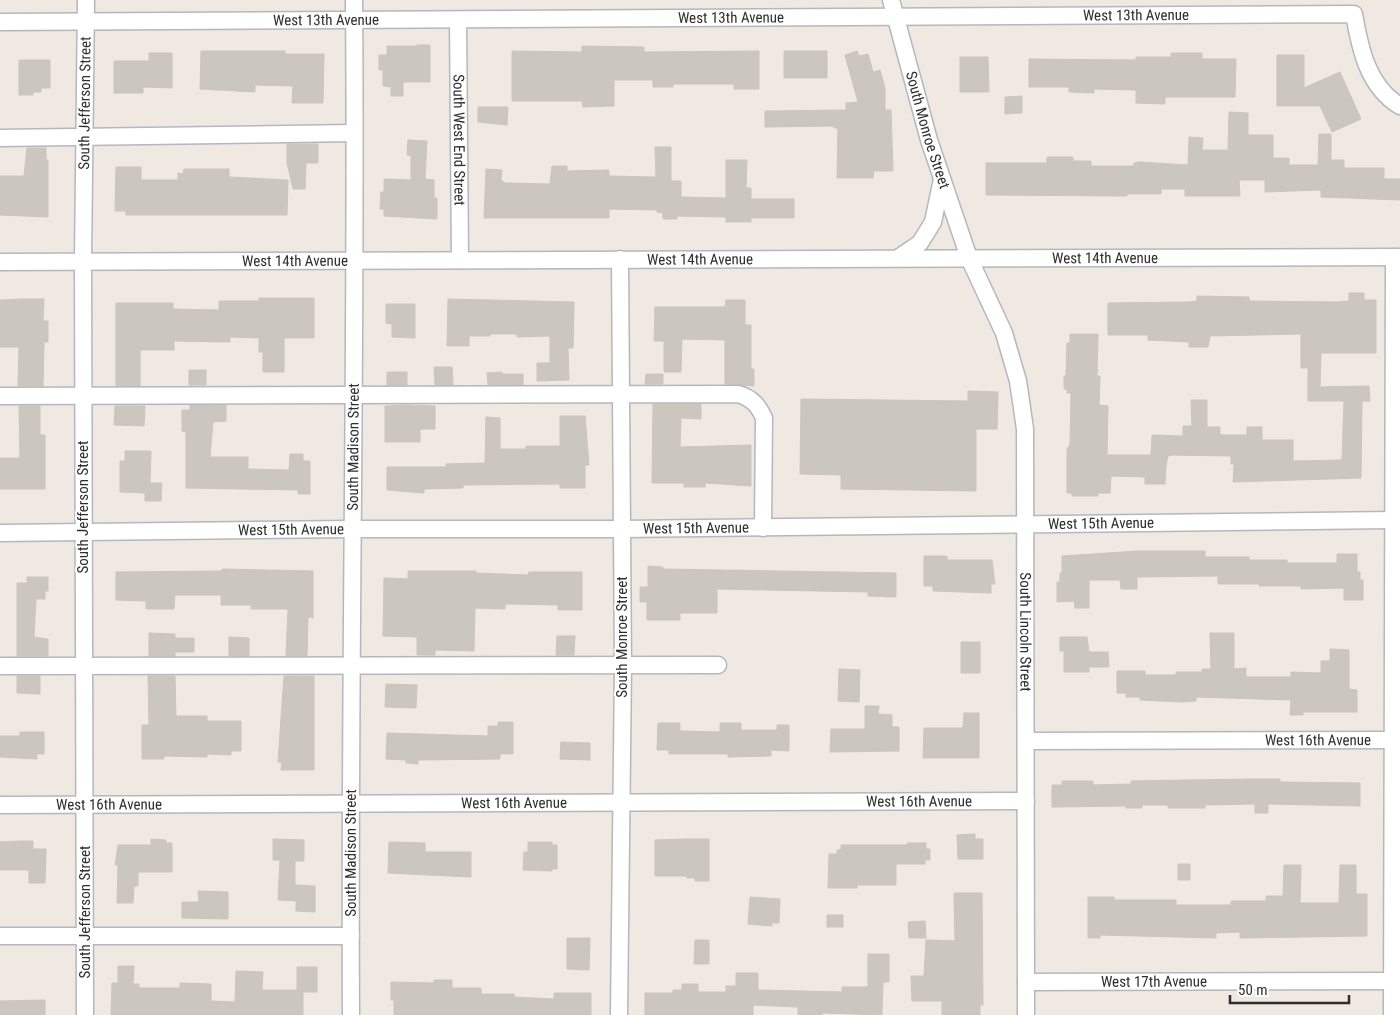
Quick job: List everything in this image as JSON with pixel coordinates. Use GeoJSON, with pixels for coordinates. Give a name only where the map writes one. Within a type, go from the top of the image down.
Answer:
{"type":"FeatureCollection","features":[{"type":"Feature","properties":{"kind":"street","name":"South Jefferson Street"},"geometry":{"type":"LineString","coordinates":[[85,1015],[83,261],[86,0]]}},
{"type":"Feature","properties":{"kind":"street","name":"South Madison Street"},"geometry":{"type":"LineString","coordinates":[[351,1015],[350,803],[355,259],[354,0]]}},
{"type":"Feature","properties":{"kind":"street","name":"South Monroe Street"},"geometry":{"type":"LineString","coordinates":[[891,0],[929,140],[969,258]]}},
{"type":"Feature","properties":{"kind":"street","name":"West 13th Avenue"},"geometry":{"type":"LineString","coordinates":[[0,22],[895,17],[1353,7],[1366,64],[1376,85],[1391,101],[1400,106]]}},
{"type":"Feature","properties":{"kind":"street","name":"South West End Street"},"geometry":{"type":"LineString","coordinates":[[458,20],[460,260]]}},
{"type":"Feature","properties":{"kind":"street"},"geometry":{"type":"LineString","coordinates":[[0,138],[354,133]]}},
{"type":"Feature","properties":{"kind":"street"},"geometry":{"type":"LineString","coordinates":[[898,258],[920,243],[933,222],[942,179]]}},
{"type":"Feature","properties":{"kind":"street"},"geometry":{"type":"LineString","coordinates":[[1392,1015],[1396,981],[1397,257]]}},
{"type":"Feature","properties":{"kind":"street","name":"West 14th Avenue"},"geometry":{"type":"LineString","coordinates":[[0,262],[355,259],[1397,257]]}},
{"type":"Feature","properties":{"kind":"street","name":"South Lincoln Street"},"geometry":{"type":"LineString","coordinates":[[969,258],[1004,333],[1018,381],[1025,429],[1026,1015]]}},
{"type":"Feature","properties":{"kind":"street","name":"South Monroe Street"},"geometry":{"type":"LineString","coordinates":[[619,1015],[623,666],[620,259]]}},
{"type":"Feature","properties":{"kind":"street"},"geometry":{"type":"LineString","coordinates":[[0,396],[83,394],[353,396],[738,394],[749,398],[758,406],[764,418],[763,528]]}},
{"type":"Feature","properties":{"kind":"street","name":"West 15th Avenue"},"geometry":{"type":"LineString","coordinates":[[0,533],[83,534],[352,529],[622,530],[1026,524],[1396,511]]}},
{"type":"Feature","properties":{"kind":"street"},"geometry":{"type":"LineString","coordinates":[[0,666],[718,665]]}},
{"type":"Feature","properties":{"kind":"street","name":"West 16th Avenue"},"geometry":{"type":"LineString","coordinates":[[1026,741],[1396,740]]}},
{"type":"Feature","properties":{"kind":"street","name":"West 16th Avenue"},"geometry":{"type":"LineString","coordinates":[[0,806],[622,801],[1026,801]]}},
{"type":"Feature","properties":{"kind":"street"},"geometry":{"type":"LineString","coordinates":[[0,936],[350,936]]}},
{"type":"Feature","properties":{"kind":"street","name":"West 17th Avenue"},"geometry":{"type":"LineString","coordinates":[[1026,982],[1396,981]]}},
{"type":"Feature","properties":{"kind":"building"},"geometry":{"type":"Polygon","coordinates":[[[430,45],[430,82],[403,82],[403,96],[391,96],[391,87],[383,86],[383,70],[379,70],[379,55],[387,55],[387,46],[430,45]]]}},
{"type":"Feature","properties":{"kind":"building"},"geometry":{"type":"Polygon","coordinates":[[[582,46],[644,47],[644,52],[759,51],[759,89],[734,89],[734,84],[673,84],[673,87],[653,87],[653,80],[614,80],[614,106],[583,107],[582,101],[512,101],[512,51],[582,52],[582,46]]]}},
{"type":"Feature","properties":{"kind":"building"},"geometry":{"type":"Polygon","coordinates":[[[201,51],[285,51],[285,54],[324,54],[323,103],[292,103],[293,86],[255,85],[255,92],[200,89],[201,51]]]}},
{"type":"Feature","properties":{"kind":"building"},"geometry":{"type":"Polygon","coordinates":[[[784,51],[827,51],[827,78],[784,78],[784,51]]]}},
{"type":"Feature","properties":{"kind":"building"},"geometry":{"type":"Polygon","coordinates":[[[857,51],[859,56],[868,54],[873,72],[880,70],[885,88],[885,110],[891,110],[893,171],[874,171],[873,178],[837,178],[838,128],[834,128],[834,126],[765,127],[765,111],[846,110],[846,103],[858,102],[845,55],[857,51]]]}},
{"type":"Feature","properties":{"kind":"building"},"geometry":{"type":"Polygon","coordinates":[[[149,53],[172,53],[172,88],[143,87],[143,93],[114,93],[114,61],[149,61],[149,53]]]}},
{"type":"Feature","properties":{"kind":"building"},"geometry":{"type":"Polygon","coordinates":[[[1171,53],[1202,53],[1202,59],[1236,59],[1235,97],[1165,97],[1165,104],[1136,103],[1136,90],[1094,89],[1094,93],[1069,92],[1069,87],[1029,87],[1029,59],[1136,60],[1136,57],[1171,57],[1171,53]]]}},
{"type":"Feature","properties":{"kind":"building"},"geometry":{"type":"Polygon","coordinates":[[[1277,55],[1304,55],[1304,88],[1340,72],[1361,119],[1332,132],[1320,106],[1277,106],[1277,55]]]}},
{"type":"Feature","properties":{"kind":"building"},"geometry":{"type":"Polygon","coordinates":[[[960,57],[988,57],[989,92],[960,92],[960,57]]]}},
{"type":"Feature","properties":{"kind":"building"},"geometry":{"type":"Polygon","coordinates":[[[19,60],[50,60],[50,88],[41,88],[41,92],[33,92],[33,95],[19,95],[19,60]]]}},
{"type":"Feature","properties":{"kind":"building"},"geometry":{"type":"Polygon","coordinates":[[[1022,96],[1022,113],[1005,114],[1005,97],[1022,96]]]}},
{"type":"Feature","properties":{"kind":"building"},"geometry":{"type":"Polygon","coordinates":[[[478,107],[508,107],[507,125],[478,122],[478,107]]]}},
{"type":"Feature","properties":{"kind":"building"},"geometry":{"type":"Polygon","coordinates":[[[1229,112],[1248,113],[1248,135],[1273,135],[1273,158],[1289,158],[1289,165],[1318,165],[1319,134],[1331,134],[1331,160],[1344,160],[1344,168],[1384,168],[1384,179],[1400,179],[1400,200],[1321,197],[1321,190],[1265,192],[1265,180],[1239,180],[1240,196],[1185,196],[1185,189],[1161,189],[1161,194],[1127,194],[1127,196],[986,195],[986,163],[1047,163],[1047,157],[1073,157],[1073,161],[1091,161],[1091,166],[1134,166],[1134,163],[1140,162],[1188,165],[1189,137],[1203,138],[1202,150],[1228,150],[1229,112]]]}},
{"type":"Feature","properties":{"kind":"building"},"geometry":{"type":"Polygon","coordinates":[[[408,140],[427,141],[425,179],[434,180],[434,198],[437,198],[437,219],[384,216],[384,209],[380,209],[381,192],[384,192],[384,179],[411,180],[411,156],[407,155],[408,140]]]}},
{"type":"Feature","properties":{"kind":"building"},"geometry":{"type":"Polygon","coordinates":[[[287,144],[318,144],[318,163],[306,163],[305,189],[293,189],[287,163],[287,144]]]}},
{"type":"Feature","properties":{"kind":"building"},"geometry":{"type":"Polygon","coordinates":[[[655,147],[671,147],[671,181],[681,181],[681,197],[726,198],[726,160],[747,160],[746,188],[751,188],[751,199],[794,199],[794,218],[751,218],[751,222],[726,222],[726,217],[677,216],[677,219],[663,219],[663,213],[657,212],[657,210],[609,209],[609,218],[484,218],[486,169],[502,170],[501,180],[505,183],[550,184],[552,166],[567,166],[567,171],[609,170],[609,176],[656,177],[655,147]]]}},
{"type":"Feature","properties":{"kind":"building"},"geometry":{"type":"Polygon","coordinates":[[[27,148],[46,148],[46,160],[48,160],[48,217],[0,215],[0,176],[24,176],[27,148]]]}},
{"type":"Feature","properties":{"kind":"building"},"geometry":{"type":"Polygon","coordinates":[[[116,167],[141,167],[141,180],[178,180],[178,173],[183,174],[184,169],[229,169],[229,177],[288,180],[287,215],[126,215],[126,211],[115,211],[116,167]]]}},
{"type":"Feature","properties":{"kind":"building"},"geometry":{"type":"Polygon","coordinates":[[[1349,293],[1364,293],[1364,300],[1376,300],[1376,353],[1321,353],[1320,387],[1369,386],[1370,401],[1362,401],[1361,478],[1233,482],[1234,464],[1231,464],[1231,456],[1172,455],[1168,456],[1165,484],[1145,484],[1145,477],[1111,476],[1110,493],[1098,493],[1098,496],[1072,496],[1072,493],[1067,493],[1067,449],[1070,444],[1071,393],[1067,393],[1067,389],[1064,389],[1064,376],[1066,376],[1067,343],[1070,343],[1070,334],[1098,334],[1097,376],[1100,376],[1099,405],[1108,406],[1107,455],[1151,455],[1152,435],[1183,436],[1183,426],[1192,426],[1191,400],[1207,400],[1207,427],[1220,427],[1220,435],[1247,435],[1247,427],[1262,427],[1262,440],[1293,440],[1293,461],[1342,460],[1344,401],[1308,401],[1308,368],[1301,368],[1301,334],[1210,336],[1208,347],[1189,347],[1189,342],[1148,340],[1148,335],[1108,335],[1108,303],[1188,302],[1197,301],[1197,296],[1249,297],[1249,301],[1337,302],[1349,301],[1349,293]]]}},
{"type":"Feature","properties":{"kind":"building"},"geometry":{"type":"Polygon","coordinates":[[[259,298],[314,298],[314,338],[284,338],[284,372],[263,372],[263,352],[259,352],[259,338],[230,337],[230,342],[174,341],[174,350],[140,350],[140,386],[116,386],[116,303],[173,303],[173,309],[219,310],[219,301],[259,301],[259,298]]]}},
{"type":"Feature","properties":{"kind":"building"},"geometry":{"type":"Polygon","coordinates":[[[44,299],[43,321],[48,321],[48,342],[44,342],[43,386],[18,386],[19,347],[0,347],[0,300],[44,299]]]}},
{"type":"Feature","properties":{"kind":"building"},"geometry":{"type":"Polygon","coordinates":[[[448,299],[574,302],[573,348],[568,348],[569,380],[537,381],[537,363],[550,363],[550,336],[517,337],[517,334],[490,334],[490,336],[469,336],[469,346],[447,346],[448,299]]]}},
{"type":"Feature","properties":{"kind":"building"},"geometry":{"type":"Polygon","coordinates":[[[726,300],[745,300],[745,325],[751,325],[751,369],[754,369],[754,386],[725,384],[725,340],[682,339],[681,372],[664,372],[664,341],[654,341],[655,307],[725,307],[726,300]]]}},
{"type":"Feature","properties":{"kind":"building"},"geometry":{"type":"Polygon","coordinates":[[[386,304],[415,304],[415,338],[392,337],[392,324],[386,323],[386,304]]]}},
{"type":"Feature","properties":{"kind":"building"},"geometry":{"type":"Polygon","coordinates":[[[434,367],[452,367],[453,385],[435,385],[434,367]]]}},
{"type":"Feature","properties":{"kind":"building"},"geometry":{"type":"Polygon","coordinates":[[[189,370],[206,370],[206,385],[189,385],[189,370]]]}},
{"type":"Feature","properties":{"kind":"building"},"geometry":{"type":"Polygon","coordinates":[[[387,372],[407,372],[407,385],[387,385],[387,372]]]}},
{"type":"Feature","properties":{"kind":"building"},"geometry":{"type":"Polygon","coordinates":[[[502,372],[502,374],[523,374],[523,385],[488,385],[487,373],[502,372]]]}},
{"type":"Feature","properties":{"kind":"building"},"geometry":{"type":"Polygon","coordinates":[[[646,374],[663,374],[663,384],[645,384],[646,374]]]}},
{"type":"Feature","properties":{"kind":"building"},"geometry":{"type":"Polygon","coordinates":[[[968,391],[998,392],[997,429],[976,429],[976,491],[841,489],[841,475],[800,474],[801,399],[968,401],[968,391]]]}},
{"type":"Feature","properties":{"kind":"building"},"geometry":{"type":"Polygon","coordinates":[[[653,404],[701,404],[701,419],[681,418],[680,447],[751,445],[751,486],[705,483],[705,487],[684,487],[684,483],[652,483],[653,404]]]}},
{"type":"Feature","properties":{"kind":"building"},"geometry":{"type":"Polygon","coordinates":[[[190,405],[226,405],[226,421],[213,422],[210,457],[248,457],[248,469],[289,470],[290,454],[303,454],[303,461],[310,461],[310,494],[298,494],[298,490],[186,488],[186,432],[182,431],[182,410],[190,410],[190,405]]]}},
{"type":"Feature","properties":{"kind":"building"},"geometry":{"type":"Polygon","coordinates":[[[19,406],[40,406],[40,435],[45,435],[45,489],[0,489],[0,458],[20,458],[19,406]]]}},
{"type":"Feature","properties":{"kind":"building"},"geometry":{"type":"Polygon","coordinates":[[[115,406],[145,406],[144,426],[114,425],[115,406]]]}},
{"type":"Feature","properties":{"kind":"building"},"geometry":{"type":"Polygon","coordinates":[[[385,406],[435,406],[435,429],[420,429],[420,442],[385,442],[385,406]]]}},
{"type":"Feature","properties":{"kind":"building"},"geometry":{"type":"Polygon","coordinates":[[[560,416],[585,416],[589,465],[585,465],[585,488],[560,488],[560,484],[463,485],[463,488],[424,489],[424,493],[387,490],[387,467],[446,467],[446,464],[485,463],[486,417],[500,418],[500,449],[526,449],[526,446],[560,446],[560,416]]]}},
{"type":"Feature","properties":{"kind":"building"},"geometry":{"type":"Polygon","coordinates":[[[125,451],[151,451],[150,483],[162,483],[161,501],[145,501],[145,493],[120,492],[120,461],[125,461],[125,451]]]}},
{"type":"Feature","properties":{"kind":"building"},"geometry":{"type":"Polygon","coordinates":[[[1138,551],[1205,551],[1205,557],[1249,557],[1249,560],[1287,560],[1287,563],[1337,563],[1337,554],[1357,554],[1357,572],[1360,572],[1360,580],[1363,580],[1363,600],[1344,600],[1344,588],[1301,589],[1301,586],[1218,584],[1218,576],[1137,577],[1137,589],[1121,589],[1120,580],[1089,580],[1089,608],[1075,608],[1074,601],[1057,602],[1057,582],[1060,582],[1060,573],[1062,573],[1062,556],[1138,551]]]}},
{"type":"Feature","properties":{"kind":"building"},"geometry":{"type":"Polygon","coordinates":[[[924,556],[947,556],[947,560],[992,560],[995,584],[991,584],[991,593],[933,591],[933,586],[924,586],[924,556]]]}},
{"type":"Feature","properties":{"kind":"building"},"geometry":{"type":"Polygon","coordinates":[[[648,566],[663,567],[663,569],[896,573],[896,597],[868,596],[868,592],[717,589],[717,613],[680,613],[680,620],[647,620],[647,602],[640,602],[640,587],[648,587],[648,566]]]}},
{"type":"Feature","properties":{"kind":"building"},"geometry":{"type":"Polygon","coordinates":[[[222,569],[313,571],[313,618],[308,617],[307,656],[286,656],[288,609],[251,609],[251,605],[221,605],[221,595],[175,595],[174,609],[146,609],[146,601],[116,600],[116,572],[222,571],[222,569]]]}},
{"type":"Feature","properties":{"kind":"building"},"geometry":{"type":"Polygon","coordinates":[[[408,571],[476,571],[476,573],[528,575],[529,572],[582,572],[582,610],[558,610],[558,605],[505,604],[505,609],[475,608],[474,651],[435,650],[435,655],[417,655],[417,637],[383,636],[384,578],[408,579],[408,571]]]}},
{"type":"Feature","properties":{"kind":"building"},"geometry":{"type":"Polygon","coordinates":[[[27,577],[48,577],[48,591],[45,591],[45,599],[36,599],[34,637],[48,639],[48,656],[17,656],[17,583],[27,583],[27,577]]]}},
{"type":"Feature","properties":{"kind":"building"},"geometry":{"type":"Polygon","coordinates":[[[149,633],[175,634],[175,638],[194,638],[194,652],[175,652],[175,656],[149,656],[149,633]]]}},
{"type":"Feature","properties":{"kind":"building"},"geometry":{"type":"Polygon","coordinates":[[[1210,633],[1234,633],[1234,669],[1246,668],[1246,677],[1291,677],[1291,672],[1321,673],[1321,661],[1330,661],[1330,649],[1349,650],[1349,689],[1357,690],[1357,712],[1303,712],[1303,715],[1290,715],[1291,700],[1196,697],[1196,701],[1183,702],[1140,700],[1140,697],[1126,697],[1126,693],[1117,693],[1117,671],[1145,671],[1145,675],[1176,675],[1176,672],[1202,672],[1202,669],[1211,669],[1210,633]]]}},
{"type":"Feature","properties":{"kind":"building"},"geometry":{"type":"Polygon","coordinates":[[[557,636],[575,636],[574,655],[556,655],[557,636]]]}},
{"type":"Feature","properties":{"kind":"building"},"geometry":{"type":"Polygon","coordinates":[[[229,637],[249,638],[249,656],[229,656],[229,637]]]}},
{"type":"Feature","properties":{"kind":"building"},"geometry":{"type":"Polygon","coordinates":[[[1060,637],[1087,637],[1089,652],[1108,652],[1109,667],[1089,667],[1089,672],[1064,672],[1064,651],[1060,651],[1060,637]]]}},
{"type":"Feature","properties":{"kind":"building"},"geometry":{"type":"Polygon","coordinates":[[[961,642],[980,642],[980,673],[961,673],[961,642]]]}},
{"type":"Feature","properties":{"kind":"building"},"geometry":{"type":"Polygon","coordinates":[[[839,669],[860,670],[859,702],[838,701],[839,669]]]}},
{"type":"Feature","properties":{"kind":"building"},"geometry":{"type":"Polygon","coordinates":[[[17,676],[40,676],[40,694],[17,693],[17,676]]]}},
{"type":"Feature","properties":{"kind":"building"},"geometry":{"type":"Polygon","coordinates":[[[148,676],[175,676],[176,716],[207,716],[207,721],[241,721],[241,751],[231,751],[231,755],[207,754],[207,757],[164,756],[164,759],[142,759],[142,725],[149,725],[148,676]]]}},
{"type":"Feature","properties":{"kind":"building"},"geometry":{"type":"Polygon","coordinates":[[[284,676],[314,676],[314,770],[281,770],[282,762],[278,762],[284,676]]]}},
{"type":"Feature","properties":{"kind":"building"},"geometry":{"type":"Polygon","coordinates":[[[386,684],[417,685],[416,708],[385,707],[386,684]]]}},
{"type":"Feature","properties":{"kind":"building"},"geometry":{"type":"Polygon","coordinates":[[[865,706],[879,706],[878,714],[892,715],[892,727],[899,727],[899,751],[830,752],[831,729],[865,729],[865,706]]]}},
{"type":"Feature","properties":{"kind":"building"},"geometry":{"type":"Polygon","coordinates":[[[964,713],[979,713],[979,758],[923,758],[924,728],[961,728],[963,727],[964,713]]]}},
{"type":"Feature","properties":{"kind":"building"},"geometry":{"type":"Polygon","coordinates":[[[498,722],[513,722],[513,754],[500,754],[500,759],[418,760],[418,764],[406,763],[406,760],[386,759],[387,733],[488,736],[488,726],[498,726],[498,722]]]}},
{"type":"Feature","properties":{"kind":"building"},"geometry":{"type":"Polygon","coordinates":[[[658,723],[680,723],[680,731],[720,732],[720,723],[741,723],[741,730],[777,730],[777,725],[789,725],[789,751],[771,750],[771,756],[728,757],[728,754],[669,754],[669,750],[657,750],[658,723]]]}},
{"type":"Feature","properties":{"kind":"building"},"geometry":{"type":"Polygon","coordinates":[[[20,732],[44,732],[44,754],[37,754],[37,759],[0,757],[0,736],[20,736],[20,732]]]}},
{"type":"Feature","properties":{"kind":"building"},"geometry":{"type":"Polygon","coordinates":[[[561,742],[590,743],[590,760],[560,759],[561,742]]]}},
{"type":"Feature","properties":{"kind":"building"},"geometry":{"type":"Polygon","coordinates":[[[1280,779],[1280,782],[1360,783],[1360,806],[1268,804],[1268,813],[1255,813],[1255,804],[1205,805],[1205,808],[1168,808],[1168,805],[1142,805],[1142,808],[1126,808],[1126,806],[1052,807],[1052,785],[1062,785],[1062,781],[1093,781],[1093,785],[1131,784],[1131,781],[1280,779]]]}},
{"type":"Feature","properties":{"kind":"building"},"geometry":{"type":"Polygon","coordinates":[[[975,834],[975,839],[983,839],[983,859],[958,859],[957,835],[975,834]]]}},
{"type":"Feature","properties":{"kind":"building"},"geometry":{"type":"Polygon","coordinates":[[[151,839],[166,840],[166,843],[172,843],[172,872],[138,872],[138,886],[134,886],[133,903],[117,903],[118,865],[115,865],[118,845],[151,845],[151,839]]]}},
{"type":"Feature","properties":{"kind":"building"},"geometry":{"type":"Polygon","coordinates":[[[273,839],[304,840],[304,861],[295,861],[295,885],[315,886],[315,912],[296,911],[296,901],[278,900],[280,860],[273,860],[273,839]]]}},
{"type":"Feature","properties":{"kind":"building"},"geometry":{"type":"Polygon","coordinates":[[[709,839],[709,881],[695,881],[695,878],[687,878],[687,876],[655,876],[655,840],[709,839]]]}},
{"type":"Feature","properties":{"kind":"building"},"geometry":{"type":"Polygon","coordinates":[[[33,841],[33,849],[46,849],[45,883],[29,883],[29,870],[0,870],[0,842],[33,841]]]}},
{"type":"Feature","properties":{"kind":"building"},"geometry":{"type":"Polygon","coordinates":[[[389,842],[425,843],[425,852],[471,852],[471,877],[388,873],[389,842]]]}},
{"type":"Feature","properties":{"kind":"building"},"geometry":{"type":"Polygon","coordinates":[[[528,842],[552,842],[552,845],[557,845],[557,869],[552,869],[552,871],[523,870],[524,852],[528,852],[528,842]]]}},
{"type":"Feature","properties":{"kind":"building"},"geometry":{"type":"Polygon","coordinates":[[[907,843],[926,843],[926,849],[930,849],[930,860],[925,860],[925,864],[896,864],[896,885],[857,885],[857,888],[828,888],[829,854],[837,854],[837,850],[841,850],[841,845],[907,845],[907,843]]]}},
{"type":"Feature","properties":{"kind":"building"},"geometry":{"type":"Polygon","coordinates":[[[1178,864],[1190,864],[1190,880],[1178,880],[1178,864]]]}},
{"type":"Feature","properties":{"kind":"building"},"geometry":{"type":"Polygon","coordinates":[[[1284,865],[1301,865],[1300,903],[1339,903],[1340,865],[1356,865],[1356,894],[1367,894],[1367,936],[1240,938],[1240,932],[1216,933],[1216,938],[1100,935],[1100,938],[1088,938],[1088,897],[1114,897],[1114,900],[1176,900],[1176,905],[1231,905],[1231,901],[1266,901],[1266,896],[1283,896],[1284,865]]]}},
{"type":"Feature","properties":{"kind":"building"},"geometry":{"type":"Polygon","coordinates":[[[198,891],[228,892],[228,919],[182,918],[182,902],[199,902],[198,891]]]}},
{"type":"Feature","properties":{"kind":"building"},"geometry":{"type":"Polygon","coordinates":[[[954,893],[982,893],[983,1005],[980,1005],[980,1015],[942,1015],[942,1001],[912,1001],[911,976],[924,976],[926,940],[955,941],[954,893]]]}},
{"type":"Feature","properties":{"kind":"building"},"geometry":{"type":"Polygon","coordinates":[[[750,897],[780,899],[779,923],[772,923],[772,926],[748,924],[750,897]]]}},
{"type":"Feature","properties":{"kind":"building"},"geometry":{"type":"Polygon","coordinates":[[[827,915],[843,915],[843,927],[827,927],[827,915]]]}},
{"type":"Feature","properties":{"kind":"building"},"geometry":{"type":"Polygon","coordinates":[[[925,921],[926,938],[909,938],[908,922],[925,921]]]}},
{"type":"Feature","properties":{"kind":"building"},"geometry":{"type":"Polygon","coordinates":[[[567,938],[590,938],[589,970],[567,969],[567,938]]]}},
{"type":"Feature","properties":{"kind":"building"},"geometry":{"type":"Polygon","coordinates":[[[695,940],[709,940],[709,964],[694,964],[695,940]]]}},
{"type":"Feature","properties":{"kind":"building"},"geometry":{"type":"Polygon","coordinates":[[[868,954],[889,954],[889,982],[883,982],[882,1015],[822,1013],[822,1015],[798,1015],[798,1007],[753,1005],[753,1015],[645,1015],[645,993],[673,993],[673,990],[682,990],[682,984],[698,984],[698,992],[726,992],[726,986],[736,986],[736,973],[758,973],[758,990],[842,992],[842,987],[868,987],[868,954]]]}},
{"type":"Feature","properties":{"kind":"building"},"geometry":{"type":"Polygon","coordinates":[[[118,966],[134,966],[133,984],[139,984],[139,988],[180,988],[180,983],[211,984],[211,1001],[235,1002],[236,971],[263,972],[262,990],[297,990],[297,967],[317,967],[317,992],[303,992],[303,1015],[111,1015],[112,983],[118,983],[118,966]]]}},
{"type":"Feature","properties":{"kind":"building"},"geometry":{"type":"Polygon","coordinates":[[[434,980],[452,980],[452,988],[481,988],[481,994],[514,994],[514,997],[554,999],[554,993],[591,993],[591,1015],[394,1015],[394,1000],[391,1000],[391,982],[434,983],[434,980]]]}},
{"type":"Feature","properties":{"kind":"building"},"geometry":{"type":"Polygon","coordinates":[[[45,1000],[45,1015],[0,1015],[0,1001],[45,1000]]]}}]}
